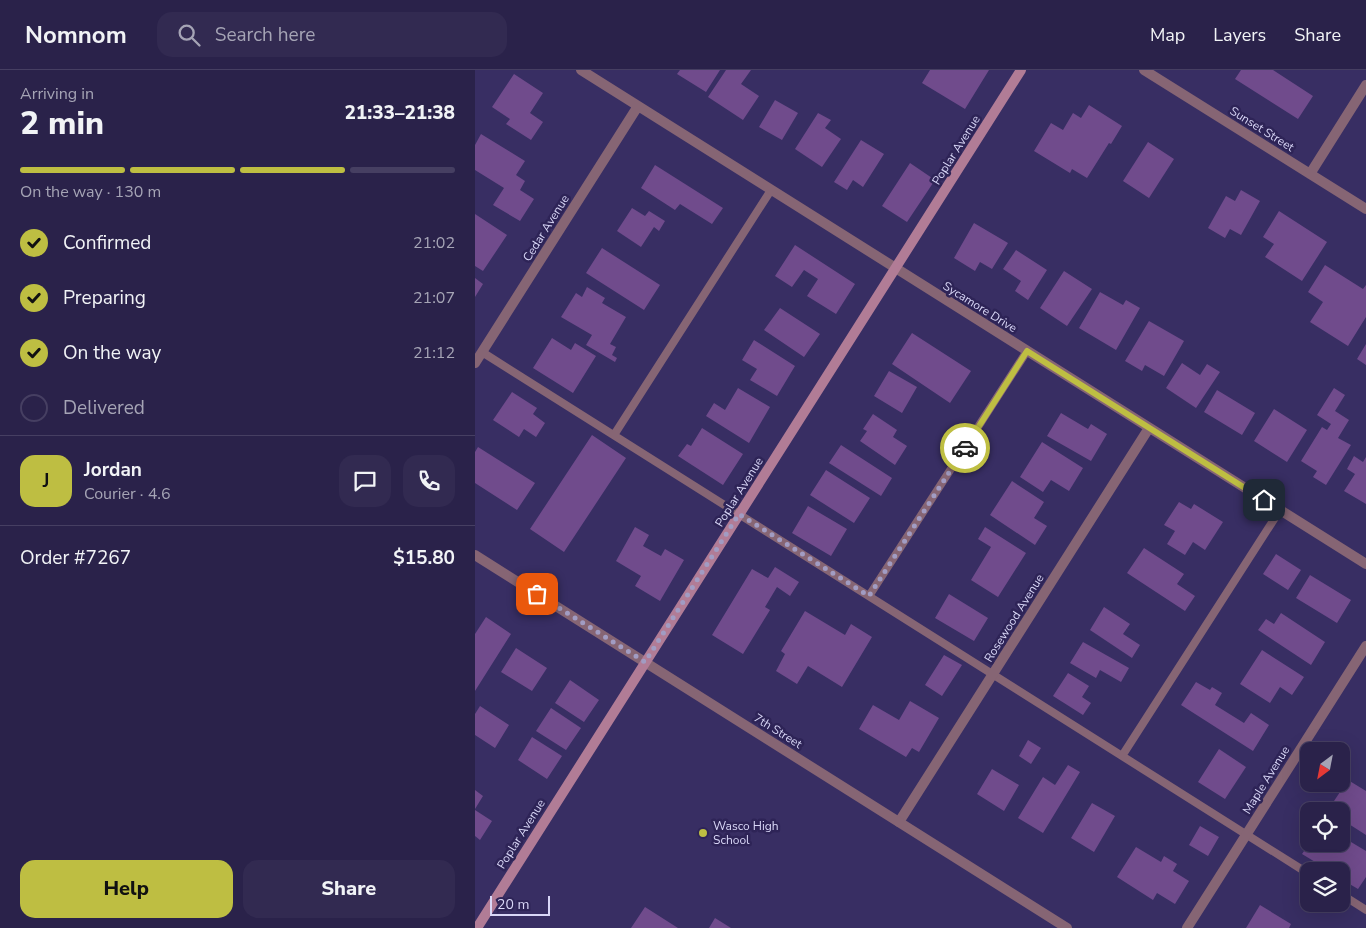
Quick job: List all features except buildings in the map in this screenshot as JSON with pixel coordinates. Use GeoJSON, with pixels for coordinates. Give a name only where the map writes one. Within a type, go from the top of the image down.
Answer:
{"type":"FeatureCollection","features":[{"type":"Feature","properties":{"kind":"main road","name":"Poplar Avenue"},"geometry":{"type":"LineString","coordinates":[[477,928],[1021,70]]}},
{"type":"Feature","properties":{"kind":"street","name":"Sycamore Drive"},"geometry":{"type":"LineString","coordinates":[[581,70],[1366,564]]}},
{"type":"Feature","properties":{"kind":"street","name":"Sunset Street"},"geometry":{"type":"LineString","coordinates":[[1144,70],[1366,209]]}},
{"type":"Feature","properties":{"kind":"street"},"geometry":{"type":"LineString","coordinates":[[1310,174],[1366,85]]}},
{"type":"Feature","properties":{"kind":"street","name":"Cedar Avenue"},"geometry":{"type":"LineString","coordinates":[[475,363],[638,106]]}},
{"type":"Feature","properties":{"kind":"street","name":"Rosewood Avenue"},"geometry":{"type":"LineString","coordinates":[[899,822],[1149,428]]}},
{"type":"Feature","properties":{"kind":"street","name":"7th Street"},"geometry":{"type":"LineString","coordinates":[[475,555],[1067,928]]}},
{"type":"Feature","properties":{"kind":"street","name":"Maple Avenue"},"geometry":{"type":"LineString","coordinates":[[1187,928],[1366,646]]}},
{"type":"Feature","properties":{"kind":"lane"},"geometry":{"type":"LineString","coordinates":[[613,435],[771,190]]}},
{"type":"Feature","properties":{"kind":"lane"},"geometry":{"type":"LineString","coordinates":[[869,596],[1027,351]]}},
{"type":"Feature","properties":{"kind":"lane"},"geometry":{"type":"LineString","coordinates":[[482,352],[1300,868]]}},
{"type":"Feature","properties":{"kind":"lane"},"geometry":{"type":"LineString","coordinates":[[1122,756],[1280,510]]}},
{"type":"Feature","properties":{"kind":"lane"},"geometry":{"type":"LineString","coordinates":[[1350,900],[1366,910]]}},
{"type":"Feature","properties":{"kind":"way so far"},"geometry":{"type":"LineString","coordinates":[[537,594],[645,662],[739,514],[869,596],[965,448]]}},
{"type":"Feature","properties":{"kind":"place","name":"Wasco High School"},"geometry":{"type":"Point","coordinates":[703,833]}},
{"type":"Feature","properties":{"kind":"route"},"geometry":{"type":"LineString","coordinates":[[965,448],[1027,351],[1264,500]]}}]}
